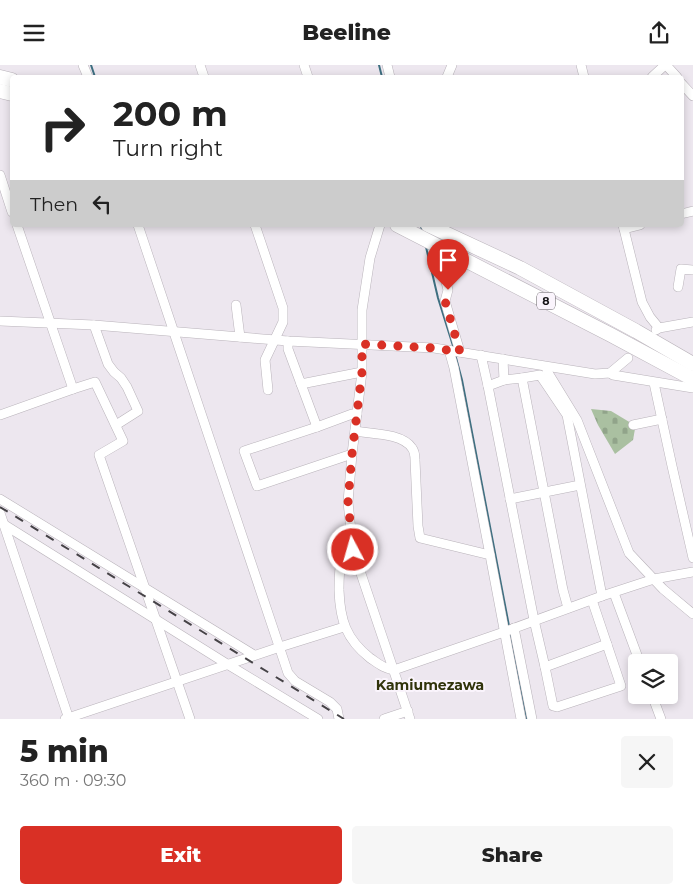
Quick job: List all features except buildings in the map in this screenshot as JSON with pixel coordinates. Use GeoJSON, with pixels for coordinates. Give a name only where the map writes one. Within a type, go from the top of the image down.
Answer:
{"type":"FeatureCollection","features":[{"type":"Feature","properties":{"kind":"highway","name":"8"},"geometry":{"type":"LineString","coordinates":[[401,227],[560,308],[693,379]]}},
{"type":"Feature","properties":{"kind":"highway","name":"8"},"geometry":{"type":"LineString","coordinates":[[449,229],[636,331],[693,365]]}},
{"type":"Feature","properties":{"kind":"street"},"geometry":{"type":"LineString","coordinates":[[654,75],[666,65],[675,75]]}},
{"type":"Feature","properties":{"kind":"street"},"geometry":{"type":"LineString","coordinates":[[684,86],[693,96]]}},
{"type":"Feature","properties":{"kind":"street"},"geometry":{"type":"LineString","coordinates":[[0,175],[10,202]]}},
{"type":"Feature","properties":{"kind":"street"},"geometry":{"type":"LineString","coordinates":[[18,227],[73,389]]}},
{"type":"Feature","properties":{"kind":"street"},"geometry":{"type":"LineString","coordinates":[[139,227],[288,673],[295,681],[330,702],[337,709],[339,719]]}},
{"type":"Feature","properties":{"kind":"street"},"geometry":{"type":"LineString","coordinates":[[256,227],[283,309],[283,321],[266,360],[268,390]]}},
{"type":"Feature","properties":{"kind":"street"},"geometry":{"type":"LineString","coordinates":[[379,227],[370,258],[362,310],[362,372],[348,502],[353,550],[409,715],[384,719]]}},
{"type":"Feature","properties":{"kind":"street"},"geometry":{"type":"LineString","coordinates":[[624,227],[642,302],[658,329],[693,322]]}},
{"type":"Feature","properties":{"kind":"street"},"geometry":{"type":"LineString","coordinates":[[440,258],[448,290],[445,301],[460,352]]}},
{"type":"Feature","properties":{"kind":"street"},"geometry":{"type":"LineString","coordinates":[[678,287],[681,269],[693,270]]}},
{"type":"Feature","properties":{"kind":"street"},"geometry":{"type":"LineString","coordinates":[[236,305],[240,337]]}},
{"type":"Feature","properties":{"kind":"street"},"geometry":{"type":"LineString","coordinates":[[0,321],[94,325],[288,341],[434,348],[595,374],[610,373],[654,383],[693,388]]}},
{"type":"Feature","properties":{"kind":"street"},"geometry":{"type":"LineString","coordinates":[[94,325],[108,364],[127,387],[138,411],[116,425]]}},
{"type":"Feature","properties":{"kind":"street"},"geometry":{"type":"LineString","coordinates":[[288,341],[288,349],[316,427]]}},
{"type":"Feature","properties":{"kind":"street"},"geometry":{"type":"LineString","coordinates":[[449,350],[521,719]]}},
{"type":"Feature","properties":{"kind":"street"},"geometry":{"type":"LineString","coordinates":[[481,355],[553,706],[557,707],[621,686],[592,600]]}},
{"type":"Feature","properties":{"kind":"street"},"geometry":{"type":"LineString","coordinates":[[610,373],[628,358]]}},
{"type":"Feature","properties":{"kind":"street"},"geometry":{"type":"LineString","coordinates":[[503,359],[504,380]]}},
{"type":"Feature","properties":{"kind":"street"},"geometry":{"type":"LineString","coordinates":[[546,371],[577,420],[629,553],[654,579],[693,614]]}},
{"type":"Feature","properties":{"kind":"street"},"geometry":{"type":"LineString","coordinates":[[301,384],[362,372]]}},
{"type":"Feature","properties":{"kind":"street"},"geometry":{"type":"LineString","coordinates":[[488,386],[504,380],[540,375],[567,415],[602,596]]}},
{"type":"Feature","properties":{"kind":"street"},"geometry":{"type":"LineString","coordinates":[[522,378],[568,608]]}},
{"type":"Feature","properties":{"kind":"street"},"geometry":{"type":"LineString","coordinates":[[0,415],[95,382],[123,441],[99,455],[190,719]]}},
{"type":"Feature","properties":{"kind":"street"},"geometry":{"type":"LineString","coordinates":[[654,383],[693,558]]}},
{"type":"Feature","properties":{"kind":"street"},"geometry":{"type":"LineString","coordinates":[[352,454],[257,486],[244,451],[352,414],[357,414]]}},
{"type":"Feature","properties":{"kind":"street"},"geometry":{"type":"LineString","coordinates":[[633,425],[662,419]]}},
{"type":"Feature","properties":{"kind":"street"},"geometry":{"type":"LineString","coordinates":[[355,431],[396,437],[411,446],[415,460],[420,538],[490,555]]}},
{"type":"Feature","properties":{"kind":"street"},"geometry":{"type":"LineString","coordinates":[[510,499],[580,485]]}},
{"type":"Feature","properties":{"kind":"street"},"geometry":{"type":"LineString","coordinates":[[0,499],[254,655]]}},
{"type":"Feature","properties":{"kind":"street"},"geometry":{"type":"LineString","coordinates":[[0,513],[68,719],[254,655],[344,627]]}},
{"type":"Feature","properties":{"kind":"street"},"geometry":{"type":"LineString","coordinates":[[2,523],[318,719]]}},
{"type":"Feature","properties":{"kind":"street"},"geometry":{"type":"LineString","coordinates":[[353,550],[342,555],[339,567],[340,606],[344,627],[356,646],[368,657],[385,669],[394,670],[654,579],[693,573]]}},
{"type":"Feature","properties":{"kind":"street"},"geometry":{"type":"LineString","coordinates":[[614,593],[637,654]]}},
{"type":"Feature","properties":{"kind":"street"},"geometry":{"type":"LineString","coordinates":[[514,628],[532,719]]}},
{"type":"Feature","properties":{"kind":"street"},"geometry":{"type":"LineString","coordinates":[[545,667],[607,644]]}},
{"type":"Feature","properties":{"kind":"street"},"geometry":{"type":"LineString","coordinates":[[655,704],[661,719]]}},
{"type":"Feature","properties":{"kind":"green space"},"geometry":{"type":"Polygon","coordinates":[[[591,409],[611,411],[631,423],[635,429],[633,440],[615,454],[591,409]]]}},
{"type":"Feature","properties":{"kind":"waterway"},"geometry":{"type":"LineString","coordinates":[[91,65],[94,75]]}},
{"type":"Feature","properties":{"kind":"waterway"},"geometry":{"type":"LineString","coordinates":[[379,65],[382,75]]}},
{"type":"Feature","properties":{"kind":"waterway"},"geometry":{"type":"LineString","coordinates":[[421,227],[422,231]]}},
{"type":"Feature","properties":{"kind":"waterway"},"geometry":{"type":"LineString","coordinates":[[426,247],[438,298],[454,349]]}},
{"type":"Feature","properties":{"kind":"waterway"},"geometry":{"type":"LineString","coordinates":[[455,354],[462,380],[509,626]]}},
{"type":"Feature","properties":{"kind":"waterway"},"geometry":{"type":"LineString","coordinates":[[510,633],[527,719]]}},
{"type":"Feature","properties":{"kind":"railway"},"geometry":{"type":"LineString","coordinates":[[0,507],[344,719]]}},
{"type":"Feature","properties":{"kind":"district","name":"Kamiumezawa"},"geometry":{"type":"Point","coordinates":[430,685]}},
{"type":"Feature","properties":{"kind":"route"},"geometry":{"type":"LineString","coordinates":[[353,550],[348,502],[362,372],[362,344],[434,348],[460,352],[445,301],[448,290]]}}]}
